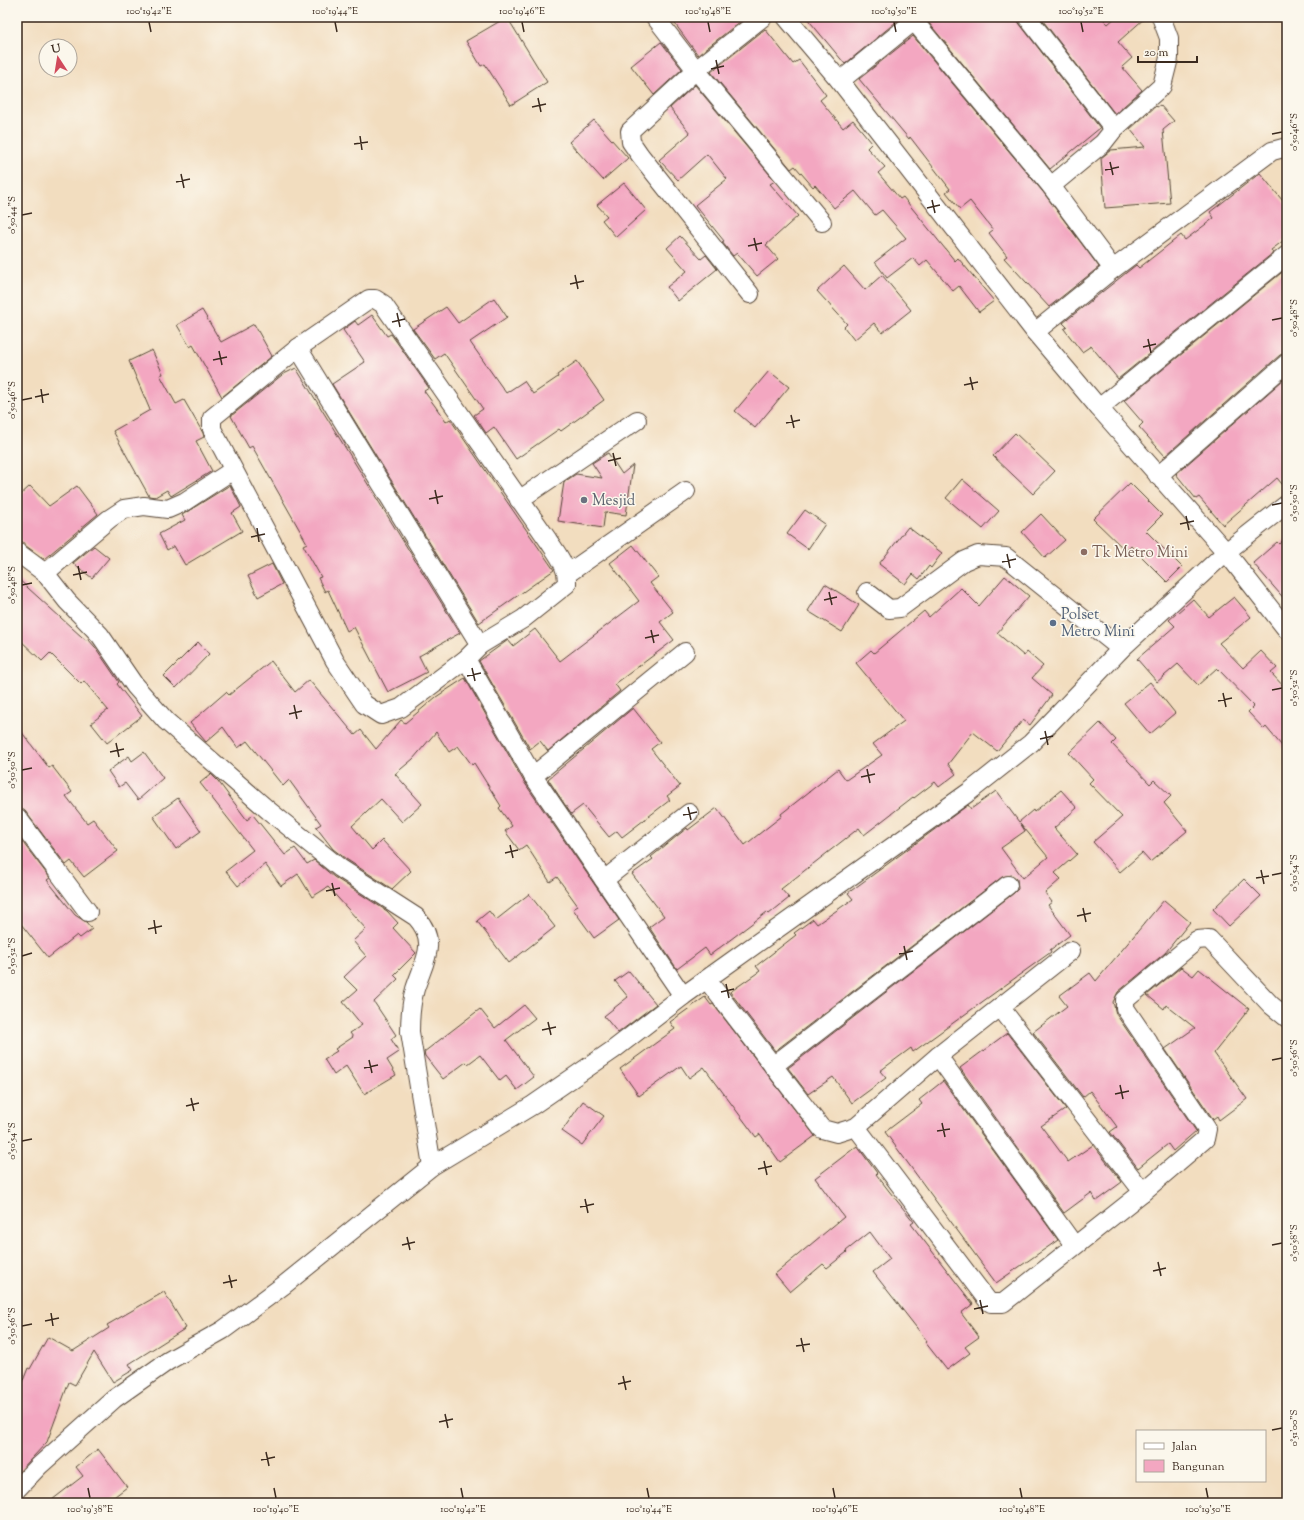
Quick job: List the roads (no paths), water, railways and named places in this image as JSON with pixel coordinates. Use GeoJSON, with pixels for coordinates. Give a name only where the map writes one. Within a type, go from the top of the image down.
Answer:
{"type":"FeatureCollection","features":[{"type":"Feature","properties":{"kind":"street"},"geometry":{"type":"LineString","coordinates":[[655,17],[696,70],[822,222]]}},
{"type":"Feature","properties":{"kind":"street"},"geometry":{"type":"LineString","coordinates":[[750,294],[649,167],[632,142],[630,131],[696,70],[763,17]]}},
{"type":"Feature","properties":{"kind":"street"},"geometry":{"type":"LineString","coordinates":[[786,17],[840,81],[1035,332],[1158,476],[1226,552],[1287,630]]}},
{"type":"Feature","properties":{"kind":"street"},"geometry":{"type":"LineString","coordinates":[[1027,17],[1114,129]]}},
{"type":"Feature","properties":{"kind":"street"},"geometry":{"type":"LineString","coordinates":[[1051,186],[1103,143],[1114,129],[1162,86],[1169,58],[1169,38],[1161,17]]}},
{"type":"Feature","properties":{"kind":"street"},"geometry":{"type":"LineString","coordinates":[[840,81],[917,19],[1051,186],[1113,269]]}},
{"type":"Feature","properties":{"kind":"street"},"geometry":{"type":"LineString","coordinates":[[1035,332],[1113,269],[1272,151],[1287,147]]}},
{"type":"Feature","properties":{"kind":"street"},"geometry":{"type":"LineString","coordinates":[[1099,408],[1287,255]]}},
{"type":"Feature","properties":{"kind":"street"},"geometry":{"type":"LineString","coordinates":[[369,299],[375,299],[383,304],[559,556],[567,574],[567,584],[523,619],[480,645],[466,659],[401,708],[381,715],[364,704],[335,661],[212,429],[212,418],[298,348],[369,299]]}},
{"type":"Feature","properties":{"kind":"street"},"geometry":{"type":"LineString","coordinates":[[298,348],[480,645]]}},
{"type":"Feature","properties":{"kind":"street"},"geometry":{"type":"LineString","coordinates":[[1158,476],[1287,363]]}},
{"type":"Feature","properties":{"kind":"street"},"geometry":{"type":"LineString","coordinates":[[519,500],[637,420]]}},
{"type":"Feature","properties":{"kind":"street"},"geometry":{"type":"LineString","coordinates":[[45,573],[109,519],[124,510],[144,506],[168,509],[184,502],[233,470]]}},
{"type":"Feature","properties":{"kind":"street"},"geometry":{"type":"LineString","coordinates":[[567,574],[686,491]]}},
{"type":"Feature","properties":{"kind":"street"},"geometry":{"type":"LineString","coordinates":[[17,1489],[39,1466],[114,1398],[168,1361],[223,1330],[284,1285],[432,1166],[533,1105],[613,1050],[683,996],[970,792],[1031,743],[1121,649],[1226,552],[1287,504]]}},
{"type":"Feature","properties":{"kind":"street"},"geometry":{"type":"LineString","coordinates":[[17,552],[45,573],[67,601],[100,635],[135,686],[166,721],[268,810],[340,868],[416,916],[425,926],[429,939],[428,954],[415,989],[410,1012],[410,1032],[432,1166]]}},
{"type":"Feature","properties":{"kind":"street"},"geometry":{"type":"LineString","coordinates":[[867,592],[889,610],[900,608],[964,561],[978,555],[1006,557],[1121,649]]}},
{"type":"Feature","properties":{"kind":"street"},"geometry":{"type":"LineString","coordinates":[[533,776],[685,652]]}},
{"type":"Feature","properties":{"kind":"street"},"geometry":{"type":"LineString","coordinates":[[466,659],[533,776],[683,996]]}},
{"type":"Feature","properties":{"kind":"street"},"geometry":{"type":"LineString","coordinates":[[604,880],[689,813]]}},
{"type":"Feature","properties":{"kind":"street"},"geometry":{"type":"LineString","coordinates":[[17,817],[88,912]]}},
{"type":"Feature","properties":{"kind":"street"},"geometry":{"type":"LineString","coordinates":[[773,1066],[1008,885]]}},
{"type":"Feature","properties":{"kind":"street"},"geometry":{"type":"LineString","coordinates":[[856,1127],[991,1304],[1003,1303],[1074,1245],[1143,1192],[1205,1139],[1207,1129],[1125,1008],[1126,1000],[1197,940],[1209,939],[1225,957],[1287,1018]]}},
{"type":"Feature","properties":{"kind":"street"},"geometry":{"type":"LineString","coordinates":[[707,980],[822,1129],[837,1133],[856,1127],[938,1056],[1071,951]]}},
{"type":"Feature","properties":{"kind":"street"},"geometry":{"type":"LineString","coordinates":[[1000,1007],[1143,1192]]}},
{"type":"Feature","properties":{"kind":"street"},"geometry":{"type":"LineString","coordinates":[[938,1056],[1074,1245]]}},
{"type":"Feature","properties":{"kind":"place","name":"Mesjid"},"geometry":{"type":"Point","coordinates":[584,500]}},
{"type":"Feature","properties":{"kind":"place","name":"Tk Metro Mini"},"geometry":{"type":"Point","coordinates":[1084,552]}},
{"type":"Feature","properties":{"kind":"place","name":"Polset Metro Mini"},"geometry":{"type":"Point","coordinates":[1053,623]}}]}
